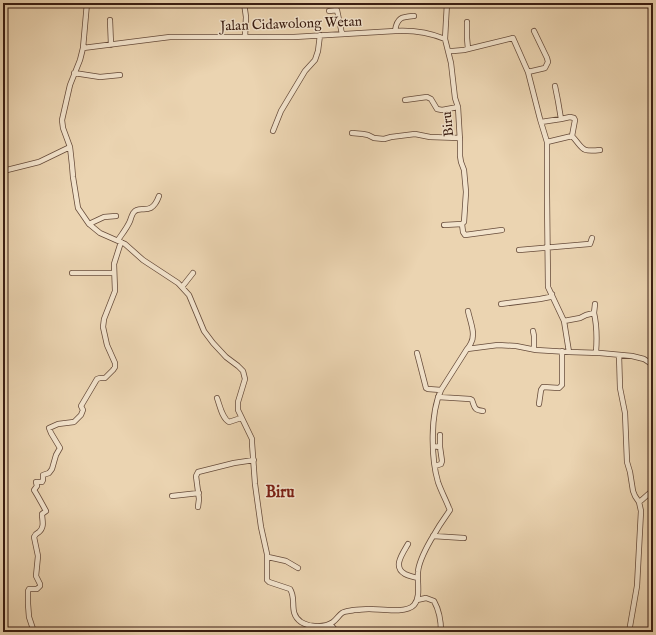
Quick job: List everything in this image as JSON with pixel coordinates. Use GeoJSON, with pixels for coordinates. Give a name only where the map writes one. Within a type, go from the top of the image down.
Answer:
{"type":"FeatureCollection","features":[{"type":"Feature","properties":{"kind":"street"},"geometry":{"type":"LineString","coordinates":[[244,3],[246,17],[245,37]]}},
{"type":"Feature","properties":{"kind":"street","name":"Biru"},"geometry":{"type":"LineString","coordinates":[[448,3],[445,39],[451,63],[455,98],[458,107],[460,156],[464,170],[466,192],[464,221],[462,224]]}},
{"type":"Feature","properties":{"kind":"street"},"geometry":{"type":"LineString","coordinates":[[111,5],[87,4],[83,48],[70,85],[62,120],[63,128],[70,147],[78,208],[89,224],[100,233],[125,244],[143,260],[182,287],[189,295],[198,319],[207,335],[226,357],[238,366],[244,375],[245,379],[238,402],[238,410],[252,439],[258,507],[268,557],[266,577],[269,582],[290,589],[293,595],[293,611],[295,616],[301,622],[308,625],[321,626],[330,624],[342,613],[368,609],[405,609],[412,607],[417,600],[418,571],[420,562],[450,510],[439,484],[435,466],[432,437],[438,397],[472,342],[472,327],[468,311]]}},
{"type":"Feature","properties":{"kind":"street"},"geometry":{"type":"LineString","coordinates":[[329,11],[337,10],[342,34]]}},
{"type":"Feature","properties":{"kind":"street"},"geometry":{"type":"LineString","coordinates":[[395,31],[396,22],[400,19],[414,16]]}},
{"type":"Feature","properties":{"kind":"street"},"geometry":{"type":"LineString","coordinates":[[83,48],[110,45],[110,20]]}},
{"type":"Feature","properties":{"kind":"street"},"geometry":{"type":"LineString","coordinates":[[467,22],[468,49]]}},
{"type":"Feature","properties":{"kind":"street","name":"Jalan Cidawolong Wetan"},"geometry":{"type":"LineString","coordinates":[[110,45],[170,37],[294,37],[411,30],[445,39]]}},
{"type":"Feature","properties":{"kind":"street"},"geometry":{"type":"LineString","coordinates":[[528,72],[545,68],[548,62],[534,31]]}},
{"type":"Feature","properties":{"kind":"street"},"geometry":{"type":"LineString","coordinates":[[273,130],[281,111],[305,72],[315,60],[320,35]]}},
{"type":"Feature","properties":{"kind":"street"},"geometry":{"type":"LineString","coordinates":[[448,51],[468,49],[513,38],[528,72],[547,142],[548,287],[564,321],[569,352]]}},
{"type":"Feature","properties":{"kind":"street"},"geometry":{"type":"LineString","coordinates":[[74,73],[100,77],[120,75]]}},
{"type":"Feature","properties":{"kind":"street"},"geometry":{"type":"LineString","coordinates":[[555,86],[561,120]]}},
{"type":"Feature","properties":{"kind":"street"},"geometry":{"type":"LineString","coordinates":[[405,100],[427,97],[431,99],[437,109],[442,110],[458,107]]}},
{"type":"Feature","properties":{"kind":"street"},"geometry":{"type":"LineString","coordinates":[[541,122],[561,120],[570,117],[574,118],[575,120],[572,136],[580,146],[584,149],[592,151],[600,150]]}},
{"type":"Feature","properties":{"kind":"street"},"geometry":{"type":"LineString","coordinates":[[352,133],[384,139],[415,134],[430,137],[460,138]]}},
{"type":"Feature","properties":{"kind":"street"},"geometry":{"type":"LineString","coordinates":[[547,142],[572,136]]}},
{"type":"Feature","properties":{"kind":"street"},"geometry":{"type":"LineString","coordinates":[[3,171],[39,162],[70,147]]}},
{"type":"Feature","properties":{"kind":"street"},"geometry":{"type":"LineString","coordinates":[[34,632],[29,616],[28,591],[29,589],[37,589],[40,586],[36,576],[38,556],[34,537],[42,529],[42,514],[46,511],[34,490],[37,486],[36,482],[42,482],[43,475],[49,473],[52,469],[57,452],[60,449],[49,428],[58,424],[74,422],[81,415],[81,406],[97,379],[105,378],[113,370],[115,363],[107,345],[103,327],[104,319],[115,291],[114,264],[119,241],[134,211],[154,207],[159,196]]}},
{"type":"Feature","properties":{"kind":"street"},"geometry":{"type":"LineString","coordinates":[[89,224],[104,217],[116,216]]}},
{"type":"Feature","properties":{"kind":"street"},"geometry":{"type":"LineString","coordinates":[[444,225],[462,224],[465,235],[502,230]]}},
{"type":"Feature","properties":{"kind":"street"},"geometry":{"type":"LineString","coordinates":[[519,250],[590,244],[592,238]]}},
{"type":"Feature","properties":{"kind":"street"},"geometry":{"type":"LineString","coordinates":[[72,273],[114,273]]}},
{"type":"Feature","properties":{"kind":"street"},"geometry":{"type":"LineString","coordinates":[[182,287],[193,273]]}},
{"type":"Feature","properties":{"kind":"street"},"geometry":{"type":"LineString","coordinates":[[500,304],[543,299],[550,297],[552,294]]}},
{"type":"Feature","properties":{"kind":"street"},"geometry":{"type":"LineString","coordinates":[[595,304],[594,313],[597,333],[596,352]]}},
{"type":"Feature","properties":{"kind":"street"},"geometry":{"type":"LineString","coordinates":[[564,321],[580,318],[594,313]]}},
{"type":"Feature","properties":{"kind":"street"},"geometry":{"type":"LineString","coordinates":[[533,331],[534,350]]}},
{"type":"Feature","properties":{"kind":"street"},"geometry":{"type":"LineString","coordinates":[[467,349],[516,346],[534,350],[596,352],[644,358],[653,365]]}},
{"type":"Feature","properties":{"kind":"street"},"geometry":{"type":"LineString","coordinates":[[539,404],[540,390],[543,387],[559,388],[562,385],[562,351]]}},
{"type":"Feature","properties":{"kind":"street"},"geometry":{"type":"LineString","coordinates":[[418,353],[426,388],[441,390]]}},
{"type":"Feature","properties":{"kind":"street"},"geometry":{"type":"LineString","coordinates":[[619,354],[620,388],[625,417],[627,462],[633,491],[639,502],[641,511],[637,586],[629,632]]}},
{"type":"Feature","properties":{"kind":"street"},"geometry":{"type":"LineString","coordinates":[[438,397],[470,399],[472,400],[476,410],[483,411]]}},
{"type":"Feature","properties":{"kind":"street"},"geometry":{"type":"LineString","coordinates":[[217,398],[224,418],[230,422],[241,418]]}},
{"type":"Feature","properties":{"kind":"street"},"geometry":{"type":"LineString","coordinates":[[435,466],[442,462],[440,435]]}},
{"type":"Feature","properties":{"kind":"street"},"geometry":{"type":"LineString","coordinates":[[433,446],[440,448]]}},
{"type":"Feature","properties":{"kind":"street"},"geometry":{"type":"LineString","coordinates":[[198,507],[199,493],[196,476],[199,471],[254,460]]}},
{"type":"Feature","properties":{"kind":"street"},"geometry":{"type":"LineString","coordinates":[[639,502],[653,491]]}},
{"type":"Feature","properties":{"kind":"street"},"geometry":{"type":"LineString","coordinates":[[172,496],[199,493]]}},
{"type":"Feature","properties":{"kind":"street"},"geometry":{"type":"LineString","coordinates":[[434,536],[464,538]]}},
{"type":"Feature","properties":{"kind":"street"},"geometry":{"type":"LineString","coordinates":[[408,544],[400,559],[399,567],[404,573],[418,578]]}},
{"type":"Feature","properties":{"kind":"street"},"geometry":{"type":"LineString","coordinates":[[268,557],[286,561],[298,568]]}},
{"type":"Feature","properties":{"kind":"street"},"geometry":{"type":"LineString","coordinates":[[417,600],[426,598],[434,601],[438,607],[441,632]]}},
{"type":"Feature","properties":{"kind":"street"},"geometry":{"type":"LineString","coordinates":[[330,624],[338,632]]}},
{"type":"Feature","properties":{"kind":"street"},"geometry":{"type":"LineString","coordinates":[[307,632],[308,625]]}},
{"type":"Feature","properties":{"kind":"district","name":"Biru"},"geometry":{"type":"Point","coordinates":[280,493]}}]}
